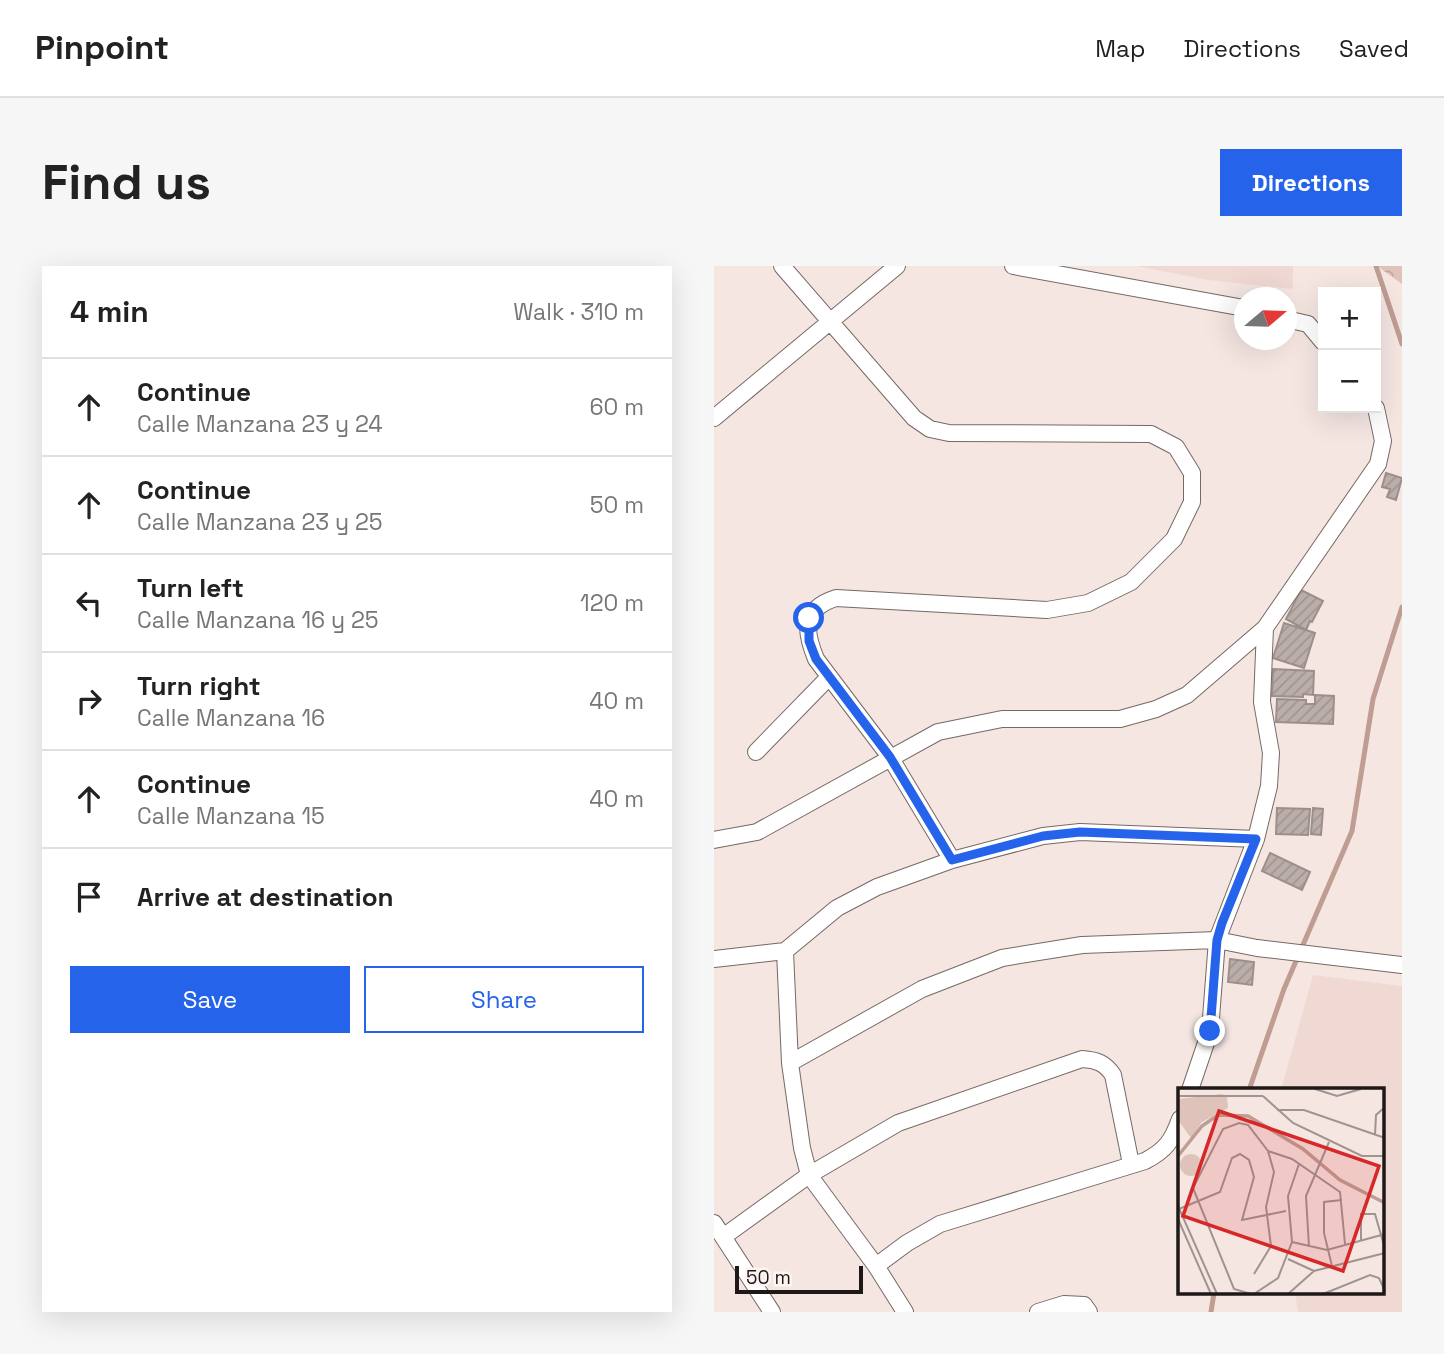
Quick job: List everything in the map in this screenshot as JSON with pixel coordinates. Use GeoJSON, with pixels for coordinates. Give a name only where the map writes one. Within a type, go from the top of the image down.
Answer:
{"type":"FeatureCollection","features":[{"type":"Feature","properties":{"kind":"street"},"geometry":{"type":"LineString","coordinates":[[782,266],[914,418],[930,429],[949,433],[1151,434],[1176,447],[1192,473],[1192,502],[1174,539],[1131,582],[1088,603],[1047,610],[836,598],[820,603],[809,618],[809,641],[816,659],[890,757],[952,860]]}},
{"type":"Feature","properties":{"kind":"street"},"geometry":{"type":"LineString","coordinates":[[714,418],[897,266]]}},
{"type":"Feature","properties":{"kind":"street"},"geometry":{"type":"LineString","coordinates":[[1013,266],[1234,306]]}},
{"type":"Feature","properties":{"kind":"street"},"geometry":{"type":"LineString","coordinates":[[1297,321],[1308,324],[1318,336]]}},
{"type":"Feature","properties":{"kind":"street"},"geometry":{"type":"LineString","coordinates":[[714,841],[757,832],[938,732],[1002,719],[1120,719],[1156,709],[1187,695],[1265,628],[1378,464],[1383,441],[1377,413]]}},
{"type":"Feature","properties":{"kind":"street"},"geometry":{"type":"LineString","coordinates":[[1190,1088],[1210,1031],[1217,940],[1256,839],[1269,786],[1271,753],[1262,702],[1265,628]]}},
{"type":"Feature","properties":{"kind":"street"},"geometry":{"type":"LineString","coordinates":[[756,752],[829,677]]}},
{"type":"Feature","properties":{"kind":"street"},"geometry":{"type":"LineString","coordinates":[[714,959],[785,951],[837,908],[877,887],[952,860],[1043,836],[1080,832],[1256,839]]}},
{"type":"Feature","properties":{"kind":"street"},"geometry":{"type":"LineString","coordinates":[[790,1063],[922,989],[1002,958],[1082,945],[1217,940],[1257,948],[1402,965]]}},
{"type":"Feature","properties":{"kind":"street"},"geometry":{"type":"LineString","coordinates":[[785,951],[790,1063],[802,1148],[809,1175],[876,1266],[905,1312]]}},
{"type":"Feature","properties":{"kind":"street"},"geometry":{"type":"LineString","coordinates":[[772,1312],[719,1230],[898,1123],[1082,1059],[1097,1060],[1107,1066],[1113,1075],[1138,1163]]}},
{"type":"Feature","properties":{"kind":"street"},"geometry":{"type":"LineString","coordinates":[[876,1266],[907,1243],[940,1224],[1138,1163],[1163,1152],[1178,1125]]}},
{"type":"Feature","properties":{"kind":"street"},"geometry":{"type":"LineString","coordinates":[[1038,1312],[1064,1304],[1084,1305],[1089,1312]]}},
{"type":"Feature","properties":{"kind":"shaded area"},"geometry":{"type":"Polygon","coordinates":[[[1137,266],[1293,266],[1293,287],[1208,280],[1137,266]]]}},
{"type":"Feature","properties":{"kind":"shaded area"},"geometry":{"type":"Polygon","coordinates":[[[1313,975],[1402,986],[1402,1312],[1298,1312],[1295,1294],[1384,1294],[1384,1088],[1282,1088],[1313,975]]]}},
{"type":"Feature","properties":{"kind":"green space"},"geometry":{"type":"Polygon","coordinates":[[[1377,266],[1402,266],[1402,284],[1377,266]]]}},
{"type":"Feature","properties":{"kind":"building"},"geometry":{"type":"Polygon","coordinates":[[[1386,473],[1402,478],[1396,500],[1387,497],[1390,489],[1382,487],[1386,473]]]}},
{"type":"Feature","properties":{"kind":"building"},"geometry":{"type":"Polygon","coordinates":[[[1301,590],[1323,601],[1306,630],[1286,619],[1301,590]]]}},
{"type":"Feature","properties":{"kind":"building"},"geometry":{"type":"Polygon","coordinates":[[[1284,623],[1315,633],[1304,668],[1273,658],[1284,623]]]}},
{"type":"Feature","properties":{"kind":"building"},"geometry":{"type":"Polygon","coordinates":[[[1273,669],[1314,671],[1313,695],[1272,696],[1273,669]]]}},
{"type":"Feature","properties":{"kind":"building"},"geometry":{"type":"Polygon","coordinates":[[[1315,695],[1334,696],[1333,724],[1276,722],[1277,699],[1306,700],[1306,704],[1315,704],[1315,695]]]}},
{"type":"Feature","properties":{"kind":"building"},"geometry":{"type":"Polygon","coordinates":[[[1277,808],[1310,809],[1308,835],[1276,834],[1277,808]]]}},
{"type":"Feature","properties":{"kind":"building"},"geometry":{"type":"Polygon","coordinates":[[[1313,808],[1323,809],[1321,835],[1311,834],[1313,808]]]}},
{"type":"Feature","properties":{"kind":"building"},"geometry":{"type":"Polygon","coordinates":[[[1270,853],[1310,872],[1302,890],[1262,871],[1270,853]]]}},
{"type":"Feature","properties":{"kind":"building"},"geometry":{"type":"Polygon","coordinates":[[[1230,959],[1254,962],[1252,985],[1228,982],[1230,959]]]}},
{"type":"Feature","properties":{"kind":"waterway"},"geometry":{"type":"LineString","coordinates":[[1376,266],[1402,344]]}},
{"type":"Feature","properties":{"kind":"waterway"},"geometry":{"type":"LineString","coordinates":[[1250,1088],[1284,989],[1352,831],[1373,699],[1402,607]]}},
{"type":"Feature","properties":{"kind":"waterway"},"geometry":{"type":"LineString","coordinates":[[1211,1312],[1214,1294]]}},
{"type":"Feature","properties":{"kind":"route"},"geometry":{"type":"LineString","coordinates":[[809,618],[809,641],[816,659],[890,757],[952,860],[1043,836],[1080,832],[1256,839],[1217,940],[1210,1031]]}}]}
